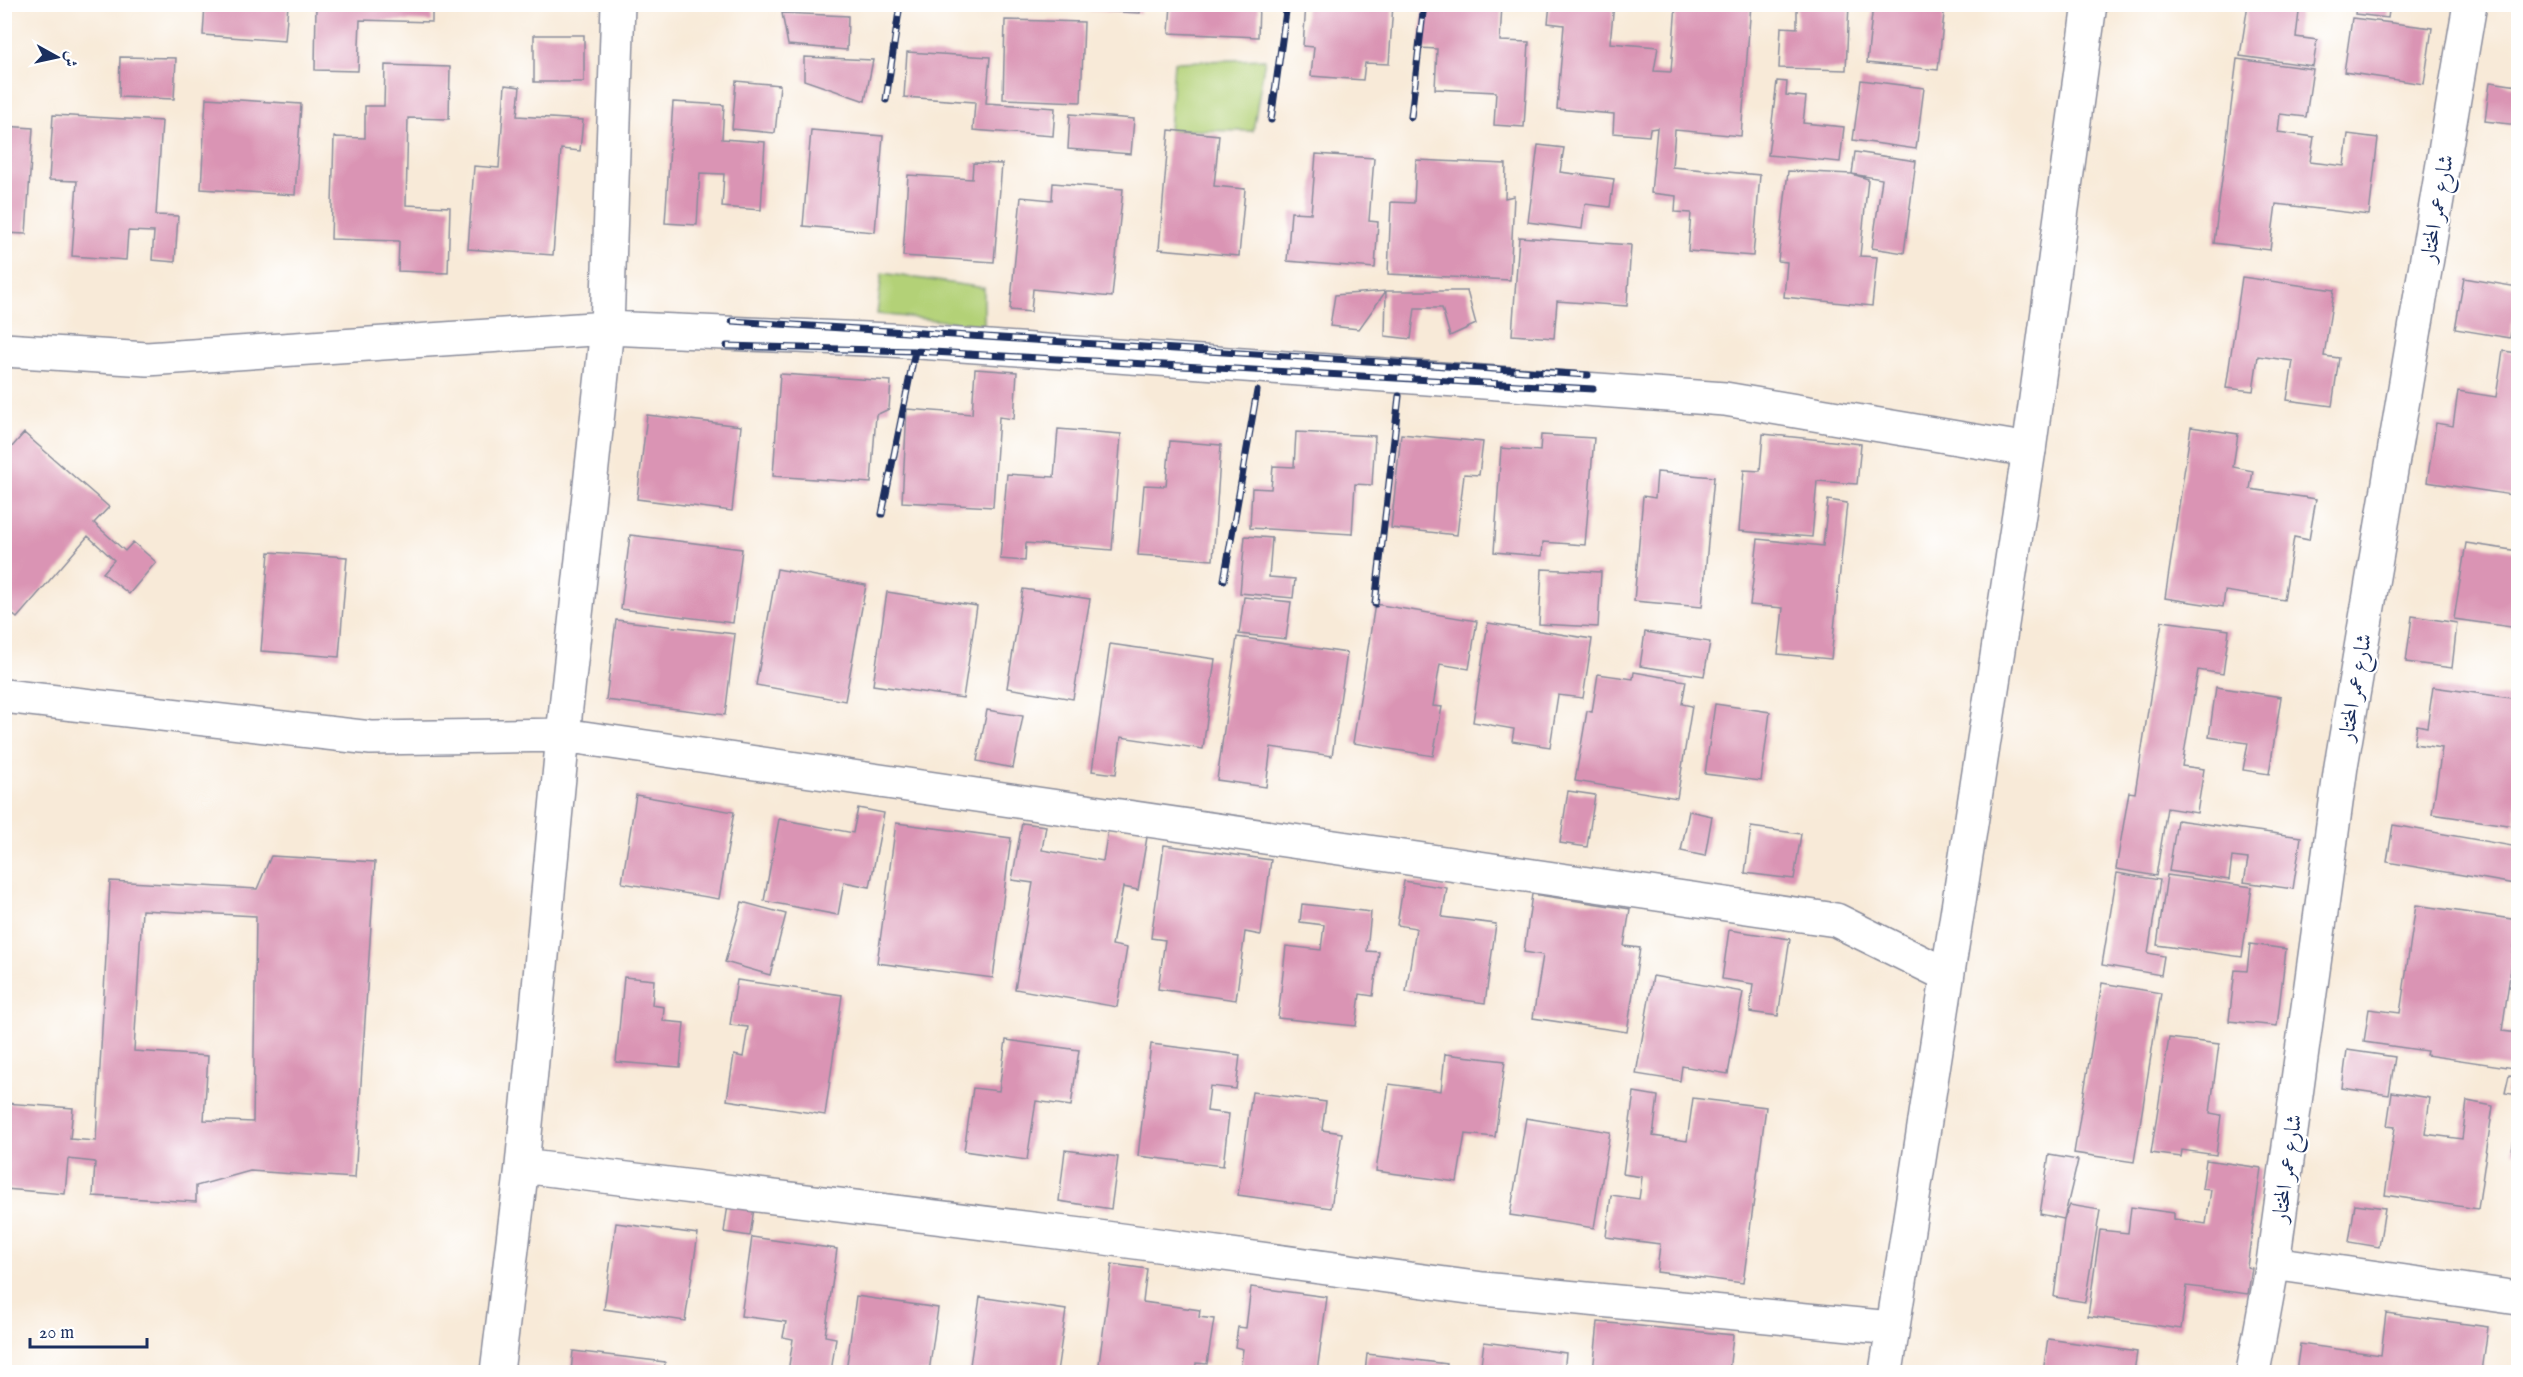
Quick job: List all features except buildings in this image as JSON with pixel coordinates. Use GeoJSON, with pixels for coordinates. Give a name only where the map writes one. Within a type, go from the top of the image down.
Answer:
{"type":"FeatureCollection","features":[{"type":"Feature","properties":{"kind":"street"},"geometry":{"type":"LineString","coordinates":[[497,1372],[522,1166],[563,735],[607,328],[618,4]]}},
{"type":"Feature","properties":{"kind":"street"},"geometry":{"type":"LineString","coordinates":[[1886,1372],[2029,450],[2090,4]]}},
{"type":"Feature","properties":{"kind":"street","name":"شارع عمر المختار"},"geometry":{"type":"LineString","coordinates":[[2253,1372],[2273,1263],[2341,766],[2470,4]]}},
{"type":"Feature","properties":{"kind":"street"},"geometry":{"type":"LineString","coordinates":[[4,350],[147,359],[607,328],[902,341],[1725,399],[2029,450]]}},
{"type":"Feature","properties":{"kind":"street"},"geometry":{"type":"LineString","coordinates":[[4,696],[371,738],[563,735],[1836,920],[1947,975]]}},
{"type":"Feature","properties":{"kind":"street"},"geometry":{"type":"LineString","coordinates":[[522,1166],[1098,1237],[1483,1289],[1892,1328]]}},
{"type":"Feature","properties":{"kind":"street"},"geometry":{"type":"LineString","coordinates":[[2273,1263],[2518,1298]]}},
{"type":"Feature","properties":{"kind":"green space"},"geometry":{"type":"Polygon","coordinates":[[[1265,59],[1253,131],[1169,130],[1174,62],[1265,59]]]}},
{"type":"Feature","properties":{"kind":"green space"},"geometry":{"type":"Polygon","coordinates":[[[882,273],[984,288],[984,325],[877,314],[882,273]]]}},
{"type":"Feature","properties":{"kind":"railway"},"geometry":{"type":"LineString","coordinates":[[886,100],[900,4]]}},
{"type":"Feature","properties":{"kind":"railway"},"geometry":{"type":"LineString","coordinates":[[1271,120],[1287,4]]}},
{"type":"Feature","properties":{"kind":"railway"},"geometry":{"type":"LineString","coordinates":[[1411,117],[1424,4]]}},
{"type":"Feature","properties":{"kind":"railway"},"geometry":{"type":"LineString","coordinates":[[732,321],[1588,375]]}},
{"type":"Feature","properties":{"kind":"railway"},"geometry":{"type":"LineString","coordinates":[[727,346],[915,351],[1593,389]]}},
{"type":"Feature","properties":{"kind":"railway"},"geometry":{"type":"LineString","coordinates":[[882,514],[915,351]]}},
{"type":"Feature","properties":{"kind":"railway"},"geometry":{"type":"LineString","coordinates":[[1224,580],[1257,391]]}},
{"type":"Feature","properties":{"kind":"railway"},"geometry":{"type":"LineString","coordinates":[[1375,604],[1399,396]]}}]}
